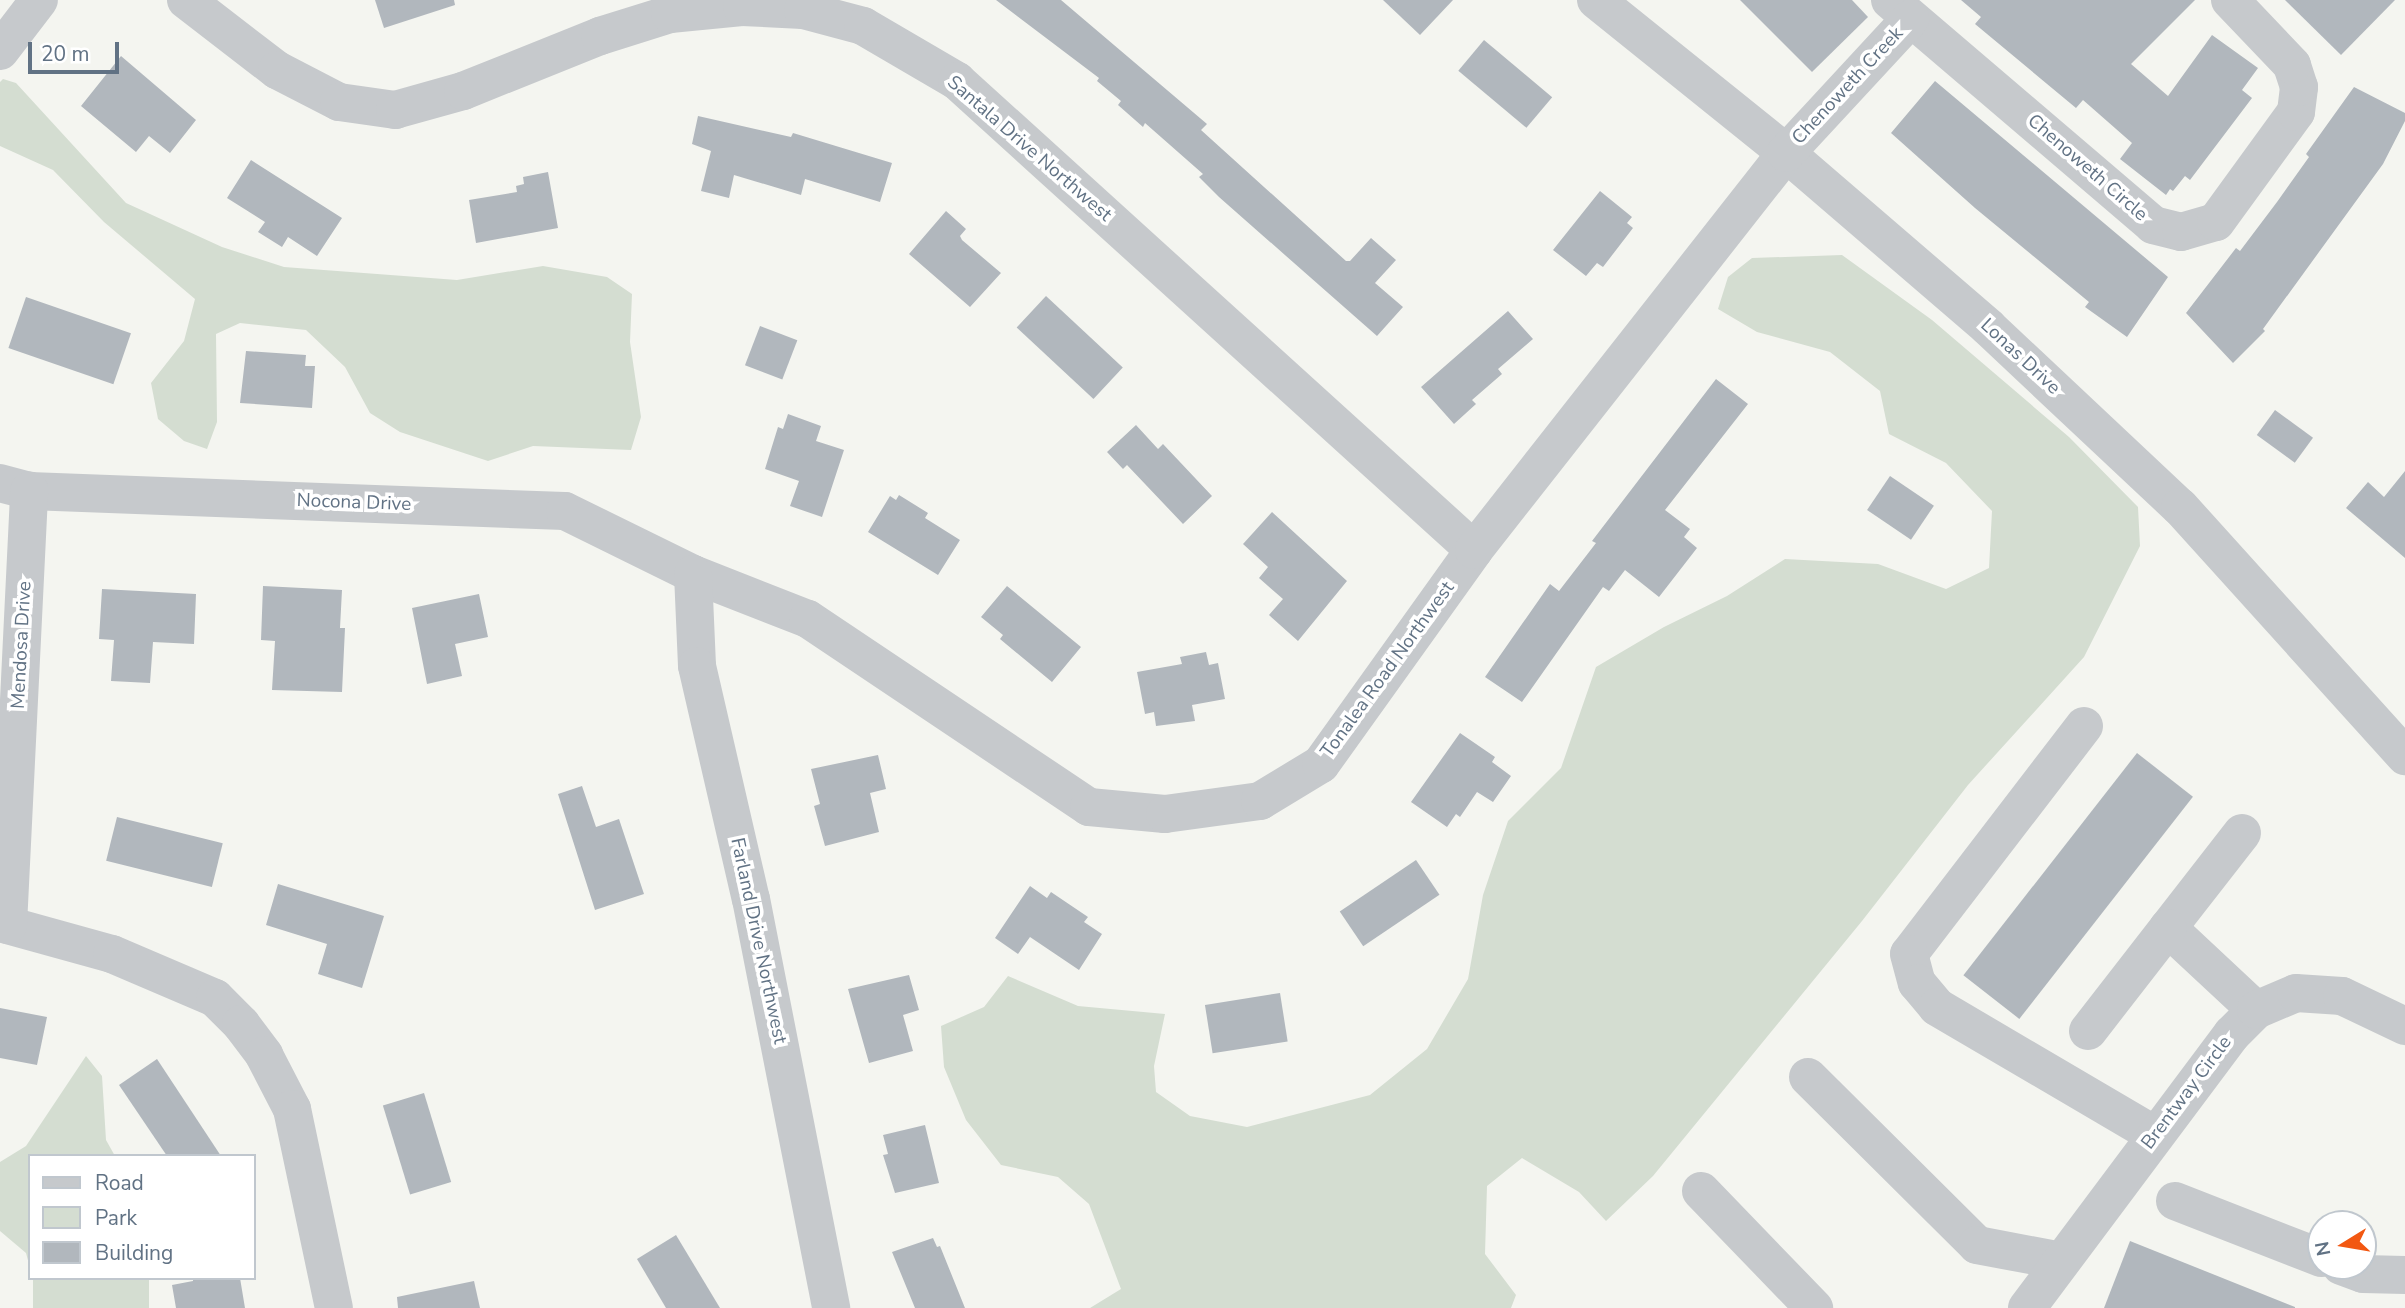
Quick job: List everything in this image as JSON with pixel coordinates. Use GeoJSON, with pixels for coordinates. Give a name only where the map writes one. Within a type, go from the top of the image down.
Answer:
{"type":"FeatureCollection","features":[{"type":"Feature","properties":{"kind":"street"},"geometry":{"type":"LineString","coordinates":[[0,51],[39,0]]}},
{"type":"Feature","properties":{"kind":"street","name":"Santala Drive Northwest"},"geometry":{"type":"LineString","coordinates":[[186,0],[277,70],[339,102],[395,110],[463,91],[600,36],[670,14],[742,8],[803,10],[863,26],[957,81],[1474,550]]}},
{"type":"Feature","properties":{"kind":"street","name":"Lonas Drive"},"geometry":{"type":"LineString","coordinates":[[1596,0],[1786,153],[1988,327],[2180,507],[2405,756]]}},
{"type":"Feature","properties":{"kind":"street","name":"Chenoweth Circle"},"geometry":{"type":"LineString","coordinates":[[1900,10],[2153,225],[2181,232],[2216,222],[2296,113],[2299,87],[2292,65],[2230,0]]}},
{"type":"Feature","properties":{"kind":"street","name":"Chenoweth Creek"},"geometry":{"type":"LineString","coordinates":[[1786,153],[1900,10]]}},
{"type":"Feature","properties":{"kind":"street","name":"Tonalea Road Northwest"},"geometry":{"type":"LineString","coordinates":[[694,574],[808,619],[1089,807],[1165,814],[1259,801],[1321,764],[1474,550],[1786,153]]}},
{"type":"Feature","properties":{"kind":"street","name":"Nocona Drive"},"geometry":{"type":"LineString","coordinates":[[15,487],[565,511],[694,574]]}},
{"type":"Feature","properties":{"kind":"street","name":"Mendosa Drive"},"geometry":{"type":"LineString","coordinates":[[4,924],[15,487]]}},
{"type":"Feature","properties":{"kind":"street","name":"Farland Drive Northwest"},"geometry":{"type":"LineString","coordinates":[[694,574],[697,666],[751,899],[831,1308]]}},
{"type":"Feature","properties":{"kind":"street"},"geometry":{"type":"LineString","coordinates":[[2084,726],[1909,954],[1917,983],[1937,1007],[2155,1135]]}},
{"type":"Feature","properties":{"kind":"street"},"geometry":{"type":"LineString","coordinates":[[2088,1031],[2242,834]]}},
{"type":"Feature","properties":{"kind":"street"},"geometry":{"type":"LineString","coordinates":[[4,924],[113,954],[215,998],[240,1024],[264,1055],[292,1109],[334,1308]]}},
{"type":"Feature","properties":{"kind":"street"},"geometry":{"type":"LineString","coordinates":[[2168,928],[2256,1010]]}},
{"type":"Feature","properties":{"kind":"street","name":"Brentway Circle"},"geometry":{"type":"LineString","coordinates":[[2027,1308],[2232,1034],[2256,1010],[2295,993],[2342,996],[2405,1026]]}},
{"type":"Feature","properties":{"kind":"street"},"geometry":{"type":"LineString","coordinates":[[1808,1077],[1977,1245],[2062,1261]]}},
{"type":"Feature","properties":{"kind":"street"},"geometry":{"type":"LineString","coordinates":[[1701,1191],[1814,1308]]}},
{"type":"Feature","properties":{"kind":"street"},"geometry":{"type":"LineString","coordinates":[[2175,1201],[2307,1253]]}},
{"type":"Feature","properties":{"kind":"street"},"geometry":{"type":"LineString","coordinates":[[2377,1274],[2405,1275]]}},
{"type":"Feature","properties":{"kind":"green space"},"geometry":{"type":"Polygon","coordinates":[[[3,79],[16,83],[126,203],[222,247],[284,267],[457,280],[543,266],[607,277],[632,294],[630,342],[641,417],[631,450],[533,446],[488,461],[400,432],[370,413],[345,367],[306,330],[240,323],[216,334],[217,422],[207,449],[184,441],[158,419],[151,383],[184,341],[195,299],[104,222],[53,170],[0,146],[0,82],[3,79]]]}},
{"type":"Feature","properties":{"kind":"green space"},"geometry":{"type":"Polygon","coordinates":[[[1842,255],[1932,320],[2069,437],[2138,507],[2140,546],[2084,657],[1968,785],[1862,921],[1653,1176],[1606,1221],[1579,1192],[1522,1158],[1487,1186],[1485,1254],[1516,1295],[1511,1308],[1090,1308],[1121,1289],[1089,1204],[1058,1177],[1001,1165],[966,1120],[944,1067],[941,1026],[984,1007],[1008,976],[1078,1006],[1165,1014],[1154,1066],[1156,1092],[1190,1116],[1247,1127],[1370,1095],[1427,1049],[1468,979],[1483,895],[1508,821],[1561,768],[1596,667],[1664,627],[1727,596],[1785,559],[1878,564],[1946,589],[1989,568],[1992,511],[1946,463],[1889,434],[1880,391],[1830,352],[1757,332],[1718,309],[1728,277],[1752,258],[1842,255]]]}},
{"type":"Feature","properties":{"kind":"green space"},"geometry":{"type":"Polygon","coordinates":[[[86,1056],[102,1076],[106,1140],[114,1154],[28,1154],[28,1260],[26,1253],[0,1231],[0,1162],[26,1146],[86,1056]]]}},
{"type":"Feature","properties":{"kind":"green space"},"geometry":{"type":"Polygon","coordinates":[[[33,1280],[149,1280],[149,1308],[33,1308],[33,1280]]]}},
{"type":"Feature","properties":{"kind":"building"},"geometry":{"type":"Polygon","coordinates":[[[375,0],[454,0],[455,5],[384,28],[375,0]]]}},
{"type":"Feature","properties":{"kind":"building"},"geometry":{"type":"Polygon","coordinates":[[[996,0],[1061,0],[1207,124],[1201,130],[1346,261],[1350,261],[1371,238],[1396,260],[1375,283],[1403,307],[1377,336],[1219,197],[1199,177],[1203,174],[1145,123],[1143,127],[1118,105],[1121,101],[1097,81],[1099,78],[996,0]]]}},
{"type":"Feature","properties":{"kind":"building"},"geometry":{"type":"Polygon","coordinates":[[[1383,0],[1453,0],[1420,35],[1383,0]]]}},
{"type":"Feature","properties":{"kind":"building"},"geometry":{"type":"Polygon","coordinates":[[[1740,0],[1852,0],[1868,17],[1812,72],[1740,0]]]}},
{"type":"Feature","properties":{"kind":"building"},"geometry":{"type":"Polygon","coordinates":[[[1961,0],[2195,0],[2131,64],[2168,96],[2212,35],[2258,68],[2242,90],[2252,98],[2190,180],[2185,176],[2173,191],[2170,189],[2166,195],[2120,159],[2132,143],[2083,100],[2076,108],[1975,24],[1981,17],[1961,0]]]}},
{"type":"Feature","properties":{"kind":"building"},"geometry":{"type":"Polygon","coordinates":[[[2285,0],[2395,0],[2341,55],[2285,0]]]}},
{"type":"Feature","properties":{"kind":"building"},"geometry":{"type":"Polygon","coordinates":[[[1484,40],[1552,97],[1526,128],[1458,71],[1484,40]]]}},
{"type":"Feature","properties":{"kind":"building"},"geometry":{"type":"Polygon","coordinates":[[[121,56],[196,120],[170,153],[149,136],[136,152],[81,106],[121,56]]]}},
{"type":"Feature","properties":{"kind":"building"},"geometry":{"type":"Polygon","coordinates":[[[1935,81],[2168,277],[2127,337],[2085,307],[2089,302],[1975,208],[1891,133],[1935,81]]]}},
{"type":"Feature","properties":{"kind":"building"},"geometry":{"type":"Polygon","coordinates":[[[2354,87],[2405,113],[2405,121],[2383,164],[2263,329],[2265,331],[2233,363],[2186,313],[2236,248],[2240,251],[2277,202],[2309,157],[2306,154],[2354,87]]]}},
{"type":"Feature","properties":{"kind":"building"},"geometry":{"type":"Polygon","coordinates":[[[698,116],[791,137],[793,133],[892,163],[880,202],[805,179],[801,195],[734,175],[729,198],[701,191],[711,151],[692,144],[698,116]]]}},
{"type":"Feature","properties":{"kind":"building"},"geometry":{"type":"Polygon","coordinates":[[[251,160],[342,218],[317,256],[288,237],[282,247],[258,232],[265,222],[227,198],[251,160]]]}},
{"type":"Feature","properties":{"kind":"building"},"geometry":{"type":"Polygon","coordinates":[[[548,172],[558,228],[476,243],[469,200],[517,192],[516,186],[524,184],[523,177],[548,172]]]}},
{"type":"Feature","properties":{"kind":"building"},"geometry":{"type":"Polygon","coordinates":[[[1600,191],[1632,217],[1627,223],[1633,228],[1603,267],[1597,263],[1586,276],[1553,250],[1600,191]]]}},
{"type":"Feature","properties":{"kind":"building"},"geometry":{"type":"Polygon","coordinates":[[[946,211],[966,229],[960,236],[962,240],[1001,273],[970,307],[909,254],[946,211]]]}},
{"type":"Feature","properties":{"kind":"building"},"geometry":{"type":"Polygon","coordinates":[[[1046,296],[1123,368],[1093,399],[1017,327],[1046,296]]]}},
{"type":"Feature","properties":{"kind":"building"},"geometry":{"type":"Polygon","coordinates":[[[26,297],[131,333],[113,384],[8,348],[26,297]]]}},
{"type":"Feature","properties":{"kind":"building"},"geometry":{"type":"Polygon","coordinates":[[[1508,311],[1533,339],[1498,369],[1502,374],[1472,400],[1476,404],[1454,424],[1421,387],[1508,311]]]}},
{"type":"Feature","properties":{"kind":"building"},"geometry":{"type":"Polygon","coordinates":[[[760,326],[797,340],[782,380],[745,365],[760,326]]]}},
{"type":"Feature","properties":{"kind":"building"},"geometry":{"type":"Polygon","coordinates":[[[246,351],[306,355],[305,366],[315,366],[312,408],[240,403],[246,351]]]}},
{"type":"Feature","properties":{"kind":"building"},"geometry":{"type":"Polygon","coordinates":[[[1716,379],[1748,404],[1665,510],[1690,529],[1684,537],[1697,548],[1659,597],[1625,570],[1609,591],[1603,587],[1522,702],[1485,677],[1550,584],[1559,591],[1596,543],[1592,541],[1716,379]]]}},
{"type":"Feature","properties":{"kind":"building"},"geometry":{"type":"Polygon","coordinates":[[[2275,410],[2313,438],[2295,463],[2257,435],[2275,410]]]}},
{"type":"Feature","properties":{"kind":"building"},"geometry":{"type":"Polygon","coordinates":[[[788,414],[821,426],[816,441],[844,450],[822,517],[790,506],[799,481],[765,469],[778,427],[783,429],[788,414]]]}},
{"type":"Feature","properties":{"kind":"building"},"geometry":{"type":"Polygon","coordinates":[[[1136,425],[1158,449],[1163,444],[1212,496],[1183,524],[1127,465],[1123,469],[1107,452],[1136,425]]]}},
{"type":"Feature","properties":{"kind":"building"},"geometry":{"type":"Polygon","coordinates":[[[2405,471],[2405,558],[2346,508],[2368,482],[2384,497],[2405,471]]]}},
{"type":"Feature","properties":{"kind":"building"},"geometry":{"type":"Polygon","coordinates":[[[1890,476],[1934,506],[1911,540],[1867,510],[1890,476]]]}},
{"type":"Feature","properties":{"kind":"building"},"geometry":{"type":"Polygon","coordinates":[[[899,495],[928,513],[925,518],[960,540],[938,575],[868,532],[890,496],[896,500],[899,495]]]}},
{"type":"Feature","properties":{"kind":"building"},"geometry":{"type":"Polygon","coordinates":[[[1272,512],[1347,581],[1298,641],[1269,615],[1283,599],[1259,578],[1268,567],[1243,544],[1272,512]]]}},
{"type":"Feature","properties":{"kind":"building"},"geometry":{"type":"Polygon","coordinates":[[[263,586],[342,590],[340,628],[345,628],[342,692],[272,690],[275,641],[261,640],[263,586]]]}},
{"type":"Feature","properties":{"kind":"building"},"geometry":{"type":"Polygon","coordinates":[[[1007,586],[1081,647],[1052,682],[1000,639],[1003,635],[981,617],[1007,586]]]}},
{"type":"Feature","properties":{"kind":"building"},"geometry":{"type":"Polygon","coordinates":[[[102,589],[196,594],[194,644],[153,642],[150,683],[111,681],[114,640],[99,639],[102,589]]]}},
{"type":"Feature","properties":{"kind":"building"},"geometry":{"type":"Polygon","coordinates":[[[479,594],[488,637],[455,644],[462,676],[427,684],[412,608],[479,594]]]}},
{"type":"Feature","properties":{"kind":"building"},"geometry":{"type":"Polygon","coordinates":[[[1206,652],[1209,665],[1218,663],[1225,699],[1192,705],[1195,721],[1156,726],[1154,712],[1145,714],[1137,672],[1182,664],[1180,657],[1206,652]]]}},
{"type":"Feature","properties":{"kind":"building"},"geometry":{"type":"Polygon","coordinates":[[[1460,733],[1495,757],[1492,762],[1511,776],[1493,802],[1477,792],[1460,817],[1456,814],[1447,827],[1411,802],[1460,733]]]}},
{"type":"Feature","properties":{"kind":"building"},"geometry":{"type":"Polygon","coordinates":[[[2137,753],[2193,797],[2019,1019],[1963,975],[2137,753]]]}},
{"type":"Feature","properties":{"kind":"building"},"geometry":{"type":"Polygon","coordinates":[[[878,755],[886,789],[870,793],[879,832],[825,846],[814,806],[820,804],[811,769],[878,755]]]}},
{"type":"Feature","properties":{"kind":"building"},"geometry":{"type":"Polygon","coordinates":[[[582,786],[596,827],[619,819],[644,894],[595,910],[558,794],[582,786]]]}},
{"type":"Feature","properties":{"kind":"building"},"geometry":{"type":"Polygon","coordinates":[[[117,817],[223,843],[212,887],[106,861],[117,817]]]}},
{"type":"Feature","properties":{"kind":"building"},"geometry":{"type":"Polygon","coordinates":[[[1416,860],[1439,895],[1363,946],[1340,911],[1416,860]]]}},
{"type":"Feature","properties":{"kind":"building"},"geometry":{"type":"Polygon","coordinates":[[[278,884],[384,916],[362,988],[318,974],[327,944],[266,925],[278,884]]]}},
{"type":"Feature","properties":{"kind":"building"},"geometry":{"type":"Polygon","coordinates":[[[1030,886],[1047,898],[1051,892],[1088,917],[1084,922],[1102,934],[1079,970],[1030,937],[1018,954],[995,938],[1030,886]]]}},
{"type":"Feature","properties":{"kind":"building"},"geometry":{"type":"Polygon","coordinates":[[[909,975],[919,1010],[903,1015],[913,1051],[869,1063],[848,989],[909,975]]]}},
{"type":"Feature","properties":{"kind":"building"},"geometry":{"type":"Polygon","coordinates":[[[1280,993],[1288,1041],[1213,1053],[1205,1005],[1280,993]]]}},
{"type":"Feature","properties":{"kind":"building"},"geometry":{"type":"Polygon","coordinates":[[[0,1008],[47,1017],[37,1065],[0,1058],[0,1008]]]}},
{"type":"Feature","properties":{"kind":"building"},"geometry":{"type":"Polygon","coordinates":[[[157,1059],[220,1154],[166,1154],[119,1085],[157,1059]]]}},
{"type":"Feature","properties":{"kind":"building"},"geometry":{"type":"Polygon","coordinates":[[[424,1093],[451,1182],[410,1195],[383,1106],[424,1093]]]}},
{"type":"Feature","properties":{"kind":"building"},"geometry":{"type":"Polygon","coordinates":[[[925,1125],[939,1183],[895,1193],[883,1155],[888,1154],[883,1135],[925,1125]]]}},
{"type":"Feature","properties":{"kind":"building"},"geometry":{"type":"Polygon","coordinates":[[[676,1235],[720,1308],[666,1308],[637,1259],[676,1235]]]}},
{"type":"Feature","properties":{"kind":"building"},"geometry":{"type":"Polygon","coordinates":[[[933,1238],[937,1247],[940,1246],[965,1308],[915,1308],[892,1252],[933,1238]]]}},
{"type":"Feature","properties":{"kind":"building"},"geometry":{"type":"Polygon","coordinates":[[[2130,1241],[2295,1307],[2295,1308],[2104,1308],[2130,1241]]]}},
{"type":"Feature","properties":{"kind":"building"},"geometry":{"type":"Polygon","coordinates":[[[240,1280],[245,1308],[176,1308],[172,1285],[193,1281],[240,1280]]]}},
{"type":"Feature","properties":{"kind":"building"},"geometry":{"type":"Polygon","coordinates":[[[474,1281],[480,1308],[398,1308],[397,1297],[474,1281]]]}}]}
